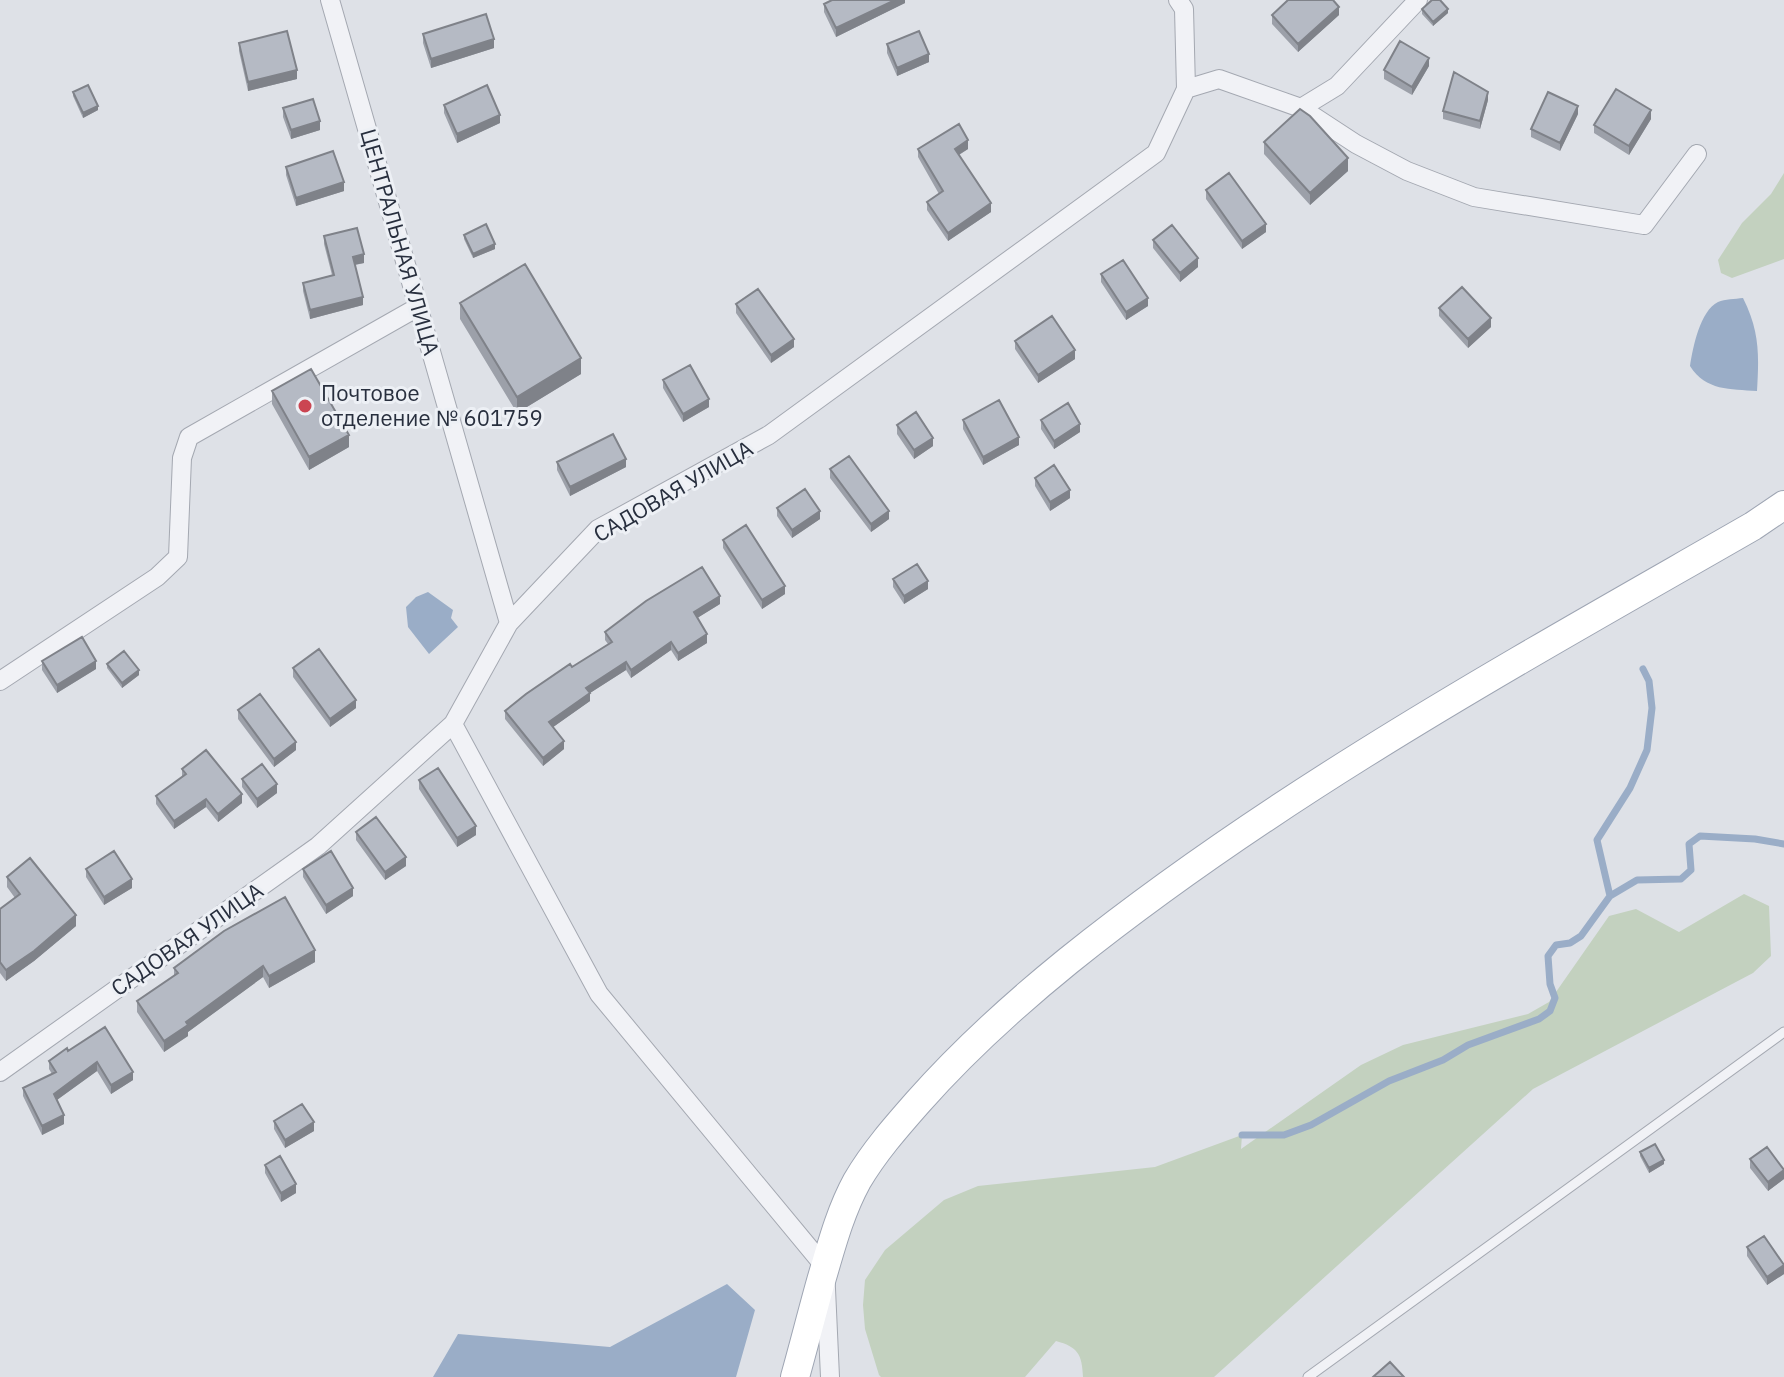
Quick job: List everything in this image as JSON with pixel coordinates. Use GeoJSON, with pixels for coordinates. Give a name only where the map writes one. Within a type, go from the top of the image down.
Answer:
{"type":"FeatureCollection","features":[{"type":"Feature","properties":{"kind":"main road"},"geometry":{"type":"LineString","coordinates":[[795,1377],[841,1215],[856,1183],[874,1155],[941,1076],[1032,990],[1125,916],[1327,777],[1470,688],[1753,526],[1784,505]]}},
{"type":"Feature","properties":{"kind":"street","name":"ЦЕНТРАЛЬНАЯ УЛИЦА"},"geometry":{"type":"LineString","coordinates":[[330,0],[509,623]]}},
{"type":"Feature","properties":{"kind":"street"},"geometry":{"type":"LineString","coordinates":[[1178,0],[1184,9],[1186,89],[1219,79],[1301,108],[1356,144],[1407,171],[1474,197],[1644,225],[1697,154]]}},
{"type":"Feature","properties":{"kind":"street"},"geometry":{"type":"LineString","coordinates":[[1301,108],[1337,86],[1418,0]]}},
{"type":"Feature","properties":{"kind":"street","name":"САДОВАЯ УЛИЦА"},"geometry":{"type":"LineString","coordinates":[[0,1072],[318,846],[453,724],[509,623],[598,529],[769,435],[1156,153],[1186,89]]}},
{"type":"Feature","properties":{"kind":"street"},"geometry":{"type":"LineString","coordinates":[[0,681],[157,577],[178,557],[182,458],[189,437],[418,307]]}},
{"type":"Feature","properties":{"kind":"street"},"geometry":{"type":"LineString","coordinates":[[453,724],[599,994],[825,1267],[830,1377]]}},
{"type":"Feature","properties":{"kind":"lane"},"geometry":{"type":"LineString","coordinates":[[1308,1377],[1784,1032]]}},
{"type":"Feature","properties":{"kind":"green space"},"geometry":{"type":"Polygon","coordinates":[[[1784,173],[1784,259],[1732,278],[1721,273],[1718,260],[1742,223],[1771,194],[1784,173]]]}},
{"type":"Feature","properties":{"kind":"green space"},"geometry":{"type":"Polygon","coordinates":[[[1744,894],[1769,906],[1771,956],[1753,973],[1533,1089],[1214,1377],[1083,1377],[1074,1349],[1056,1341],[1025,1377],[879,1375],[865,1329],[865,1280],[885,1250],[944,1200],[978,1186],[1155,1167],[1242,1135],[1241,1149],[1361,1065],[1403,1045],[1528,1014],[1549,1002],[1609,916],[1636,909],[1679,932],[1744,894]]]}},
{"type":"Feature","properties":{"kind":"water"},"geometry":{"type":"Polygon","coordinates":[[[1743,298],[1753,322],[1757,344],[1757,391],[1711,384],[1690,366],[1698,330],[1706,313],[1718,302],[1743,298]]]}},
{"type":"Feature","properties":{"kind":"water"},"geometry":{"type":"Polygon","coordinates":[[[428,592],[453,610],[451,618],[458,627],[429,654],[408,627],[406,607],[416,597],[428,592]]]}},
{"type":"Feature","properties":{"kind":"water"},"geometry":{"type":"Polygon","coordinates":[[[727,1284],[755,1310],[736,1377],[433,1377],[458,1334],[610,1347],[727,1284]]]}},
{"type":"Feature","properties":{"kind":"building"},"geometry":{"type":"Polygon","coordinates":[[[832,0],[895,0],[836,28],[824,4],[832,0]]]}},
{"type":"Feature","properties":{"kind":"building"},"geometry":{"type":"Polygon","coordinates":[[[1288,0],[1333,0],[1339,7],[1298,44],[1272,15],[1288,0]]]}},
{"type":"Feature","properties":{"kind":"building"},"geometry":{"type":"Polygon","coordinates":[[[1432,0],[1440,0],[1448,9],[1433,22],[1422,9],[1432,0]]]}},
{"type":"Feature","properties":{"kind":"building"},"geometry":{"type":"Polygon","coordinates":[[[486,14],[494,39],[431,59],[423,34],[486,14]]]}},
{"type":"Feature","properties":{"kind":"building"},"geometry":{"type":"Polygon","coordinates":[[[287,31],[297,70],[248,82],[239,43],[287,31]]]}},
{"type":"Feature","properties":{"kind":"building"},"geometry":{"type":"Polygon","coordinates":[[[919,31],[929,54],[897,68],[887,44],[919,31]]]}},
{"type":"Feature","properties":{"kind":"building"},"geometry":{"type":"Polygon","coordinates":[[[1400,41],[1429,58],[1412,87],[1384,70],[1400,41]]]}},
{"type":"Feature","properties":{"kind":"building"},"geometry":{"type":"Polygon","coordinates":[[[1454,72],[1488,92],[1480,121],[1443,111],[1454,72]]]}},
{"type":"Feature","properties":{"kind":"building"},"geometry":{"type":"Polygon","coordinates":[[[88,85],[98,106],[83,113],[73,92],[88,85]]]}},
{"type":"Feature","properties":{"kind":"building"},"geometry":{"type":"Polygon","coordinates":[[[487,85],[500,115],[457,134],[444,105],[487,85]]]}},
{"type":"Feature","properties":{"kind":"building"},"geometry":{"type":"Polygon","coordinates":[[[1616,89],[1651,110],[1629,146],[1594,125],[1616,89]]]}},
{"type":"Feature","properties":{"kind":"building"},"geometry":{"type":"Polygon","coordinates":[[[1548,92],[1578,106],[1560,143],[1531,129],[1548,92]]]}},
{"type":"Feature","properties":{"kind":"building"},"geometry":{"type":"Polygon","coordinates":[[[313,99],[320,121],[291,130],[283,108],[313,99]]]}},
{"type":"Feature","properties":{"kind":"building"},"geometry":{"type":"Polygon","coordinates":[[[1300,109],[1348,158],[1310,193],[1264,142],[1300,109]]]}},
{"type":"Feature","properties":{"kind":"building"},"geometry":{"type":"Polygon","coordinates":[[[959,124],[968,140],[955,149],[991,203],[948,233],[927,202],[943,191],[918,149],[959,124]]]}},
{"type":"Feature","properties":{"kind":"building"},"geometry":{"type":"Polygon","coordinates":[[[333,151],[344,182],[296,198],[286,167],[333,151]]]}},
{"type":"Feature","properties":{"kind":"building"},"geometry":{"type":"Polygon","coordinates":[[[1229,173],[1266,224],[1242,241],[1206,190],[1229,173]]]}},
{"type":"Feature","properties":{"kind":"building"},"geometry":{"type":"Polygon","coordinates":[[[486,224],[495,244],[473,254],[464,235],[486,224]]]}},
{"type":"Feature","properties":{"kind":"building"},"geometry":{"type":"Polygon","coordinates":[[[1172,225],[1198,258],[1180,273],[1153,240],[1172,225]]]}},
{"type":"Feature","properties":{"kind":"building"},"geometry":{"type":"Polygon","coordinates":[[[357,228],[364,254],[353,257],[363,297],[310,310],[303,283],[334,275],[324,236],[357,228]]]}},
{"type":"Feature","properties":{"kind":"building"},"geometry":{"type":"Polygon","coordinates":[[[1123,260],[1148,298],[1126,312],[1101,274],[1123,260]]]}},
{"type":"Feature","properties":{"kind":"building"},"geometry":{"type":"Polygon","coordinates":[[[525,264],[581,358],[517,397],[460,303],[525,264]]]}},
{"type":"Feature","properties":{"kind":"building"},"geometry":{"type":"Polygon","coordinates":[[[1462,287],[1491,318],[1468,339],[1439,308],[1462,287]]]}},
{"type":"Feature","properties":{"kind":"building"},"geometry":{"type":"Polygon","coordinates":[[[758,289],[794,339],[771,355],[736,304],[758,289]]]}},
{"type":"Feature","properties":{"kind":"building"},"geometry":{"type":"Polygon","coordinates":[[[1052,316],[1075,350],[1038,375],[1015,341],[1052,316]]]}},
{"type":"Feature","properties":{"kind":"building"},"geometry":{"type":"Polygon","coordinates":[[[690,365],[709,399],[683,414],[663,380],[690,365]]]}},
{"type":"Feature","properties":{"kind":"building"},"geometry":{"type":"Polygon","coordinates":[[[311,369],[349,435],[309,457],[272,391],[311,369]]]}},
{"type":"Feature","properties":{"kind":"building"},"geometry":{"type":"Polygon","coordinates":[[[999,400],[1019,437],[983,457],[963,420],[999,400]]]}},
{"type":"Feature","properties":{"kind":"building"},"geometry":{"type":"Polygon","coordinates":[[[1068,403],[1080,424],[1054,441],[1041,420],[1068,403]]]}},
{"type":"Feature","properties":{"kind":"building"},"geometry":{"type":"Polygon","coordinates":[[[916,412],[933,438],[914,450],[897,425],[916,412]]]}},
{"type":"Feature","properties":{"kind":"building"},"geometry":{"type":"Polygon","coordinates":[[[613,434],[626,459],[570,487],[557,462],[613,434]]]}},
{"type":"Feature","properties":{"kind":"building"},"geometry":{"type":"Polygon","coordinates":[[[849,456],[889,511],[871,524],[830,469],[849,456]]]}},
{"type":"Feature","properties":{"kind":"building"},"geometry":{"type":"Polygon","coordinates":[[[1054,465],[1070,490],[1050,502],[1035,478],[1054,465]]]}},
{"type":"Feature","properties":{"kind":"building"},"geometry":{"type":"Polygon","coordinates":[[[805,489],[820,511],[792,530],[777,508],[805,489]]]}},
{"type":"Feature","properties":{"kind":"building"},"geometry":{"type":"Polygon","coordinates":[[[746,525],[785,586],[762,600],[723,540],[746,525]]]}},
{"type":"Feature","properties":{"kind":"building"},"geometry":{"type":"Polygon","coordinates":[[[917,564],[928,581],[904,596],[893,579],[917,564]]]}},
{"type":"Feature","properties":{"kind":"building"},"geometry":{"type":"Polygon","coordinates":[[[702,567],[720,596],[694,612],[707,634],[678,653],[671,642],[631,670],[626,662],[586,688],[590,693],[549,722],[564,741],[543,758],[505,711],[570,664],[572,667],[612,642],[605,632],[646,601],[702,567]]]}},
{"type":"Feature","properties":{"kind":"building"},"geometry":{"type":"Polygon","coordinates":[[[82,637],[96,661],[57,685],[42,661],[82,637]]]}},
{"type":"Feature","properties":{"kind":"building"},"geometry":{"type":"Polygon","coordinates":[[[319,649],[356,700],[330,719],[293,668],[319,649]]]}},
{"type":"Feature","properties":{"kind":"building"},"geometry":{"type":"Polygon","coordinates":[[[124,651],[139,670],[122,683],[107,664],[124,651]]]}},
{"type":"Feature","properties":{"kind":"building"},"geometry":{"type":"Polygon","coordinates":[[[260,694],[296,742],[274,759],[238,710],[260,694]]]}},
{"type":"Feature","properties":{"kind":"building"},"geometry":{"type":"Polygon","coordinates":[[[206,750],[242,794],[218,814],[206,799],[174,821],[156,796],[186,774],[182,769],[206,750]]]}},
{"type":"Feature","properties":{"kind":"building"},"geometry":{"type":"Polygon","coordinates":[[[262,764],[277,784],[257,799],[242,779],[262,764]]]}},
{"type":"Feature","properties":{"kind":"building"},"geometry":{"type":"Polygon","coordinates":[[[438,768],[476,826],[457,838],[419,780],[438,768]]]}},
{"type":"Feature","properties":{"kind":"building"},"geometry":{"type":"Polygon","coordinates":[[[376,817],[406,857],[385,872],[356,832],[376,817]]]}},
{"type":"Feature","properties":{"kind":"building"},"geometry":{"type":"Polygon","coordinates":[[[114,851],[132,879],[104,897],[86,869],[114,851]]]}},
{"type":"Feature","properties":{"kind":"building"},"geometry":{"type":"Polygon","coordinates":[[[331,851],[353,888],[326,905],[303,869],[331,851]]]}},
{"type":"Feature","properties":{"kind":"building"},"geometry":{"type":"Polygon","coordinates":[[[30,858],[76,915],[6,970],[0,962],[0,909],[20,894],[7,877],[30,858]]]}},
{"type":"Feature","properties":{"kind":"building"},"geometry":{"type":"Polygon","coordinates":[[[285,897],[315,950],[269,976],[263,966],[164,1041],[137,1001],[178,973],[174,968],[224,931],[285,897]]]}},
{"type":"Feature","properties":{"kind":"building"},"geometry":{"type":"Polygon","coordinates":[[[105,1027],[133,1072],[111,1085],[97,1062],[54,1094],[64,1115],[42,1126],[23,1088],[56,1072],[49,1061],[105,1027]]]}},
{"type":"Feature","properties":{"kind":"building"},"geometry":{"type":"Polygon","coordinates":[[[302,1104],[314,1122],[285,1140],[274,1121],[302,1104]]]}},
{"type":"Feature","properties":{"kind":"building"},"geometry":{"type":"Polygon","coordinates":[[[1655,1144],[1664,1160],[1649,1168],[1640,1152],[1655,1144]]]}},
{"type":"Feature","properties":{"kind":"building"},"geometry":{"type":"Polygon","coordinates":[[[1767,1147],[1784,1170],[1768,1182],[1750,1159],[1767,1147]]]}},
{"type":"Feature","properties":{"kind":"building"},"geometry":{"type":"Polygon","coordinates":[[[280,1156],[296,1184],[281,1193],[265,1165],[280,1156]]]}},
{"type":"Feature","properties":{"kind":"building"},"geometry":{"type":"Polygon","coordinates":[[[1764,1236],[1784,1265],[1767,1277],[1747,1247],[1764,1236]]]}},
{"type":"Feature","properties":{"kind":"building"},"geometry":{"type":"Polygon","coordinates":[[[1390,1362],[1404,1377],[1373,1377],[1390,1362]]]}},
{"type":"Feature","properties":{"kind":"waterway"},"geometry":{"type":"LineString","coordinates":[[1242,1135],[1284,1135],[1311,1125],[1389,1081],[1443,1060],[1468,1045],[1539,1019],[1550,1011],[1555,998],[1550,984],[1548,956],[1556,945],[1570,943],[1581,936],[1610,896],[1597,840],[1630,788],[1647,750],[1652,708],[1649,681],[1643,669]]}},
{"type":"Feature","properties":{"kind":"waterway"},"geometry":{"type":"LineString","coordinates":[[1610,896],[1637,880],[1681,879],[1691,870],[1689,844],[1700,836],[1784,844]]}},
{"type":"Feature","properties":{"kind":"place","name":"Почтовое отделение № 601759"},"geometry":{"type":"Point","coordinates":[305,406]}}]}
